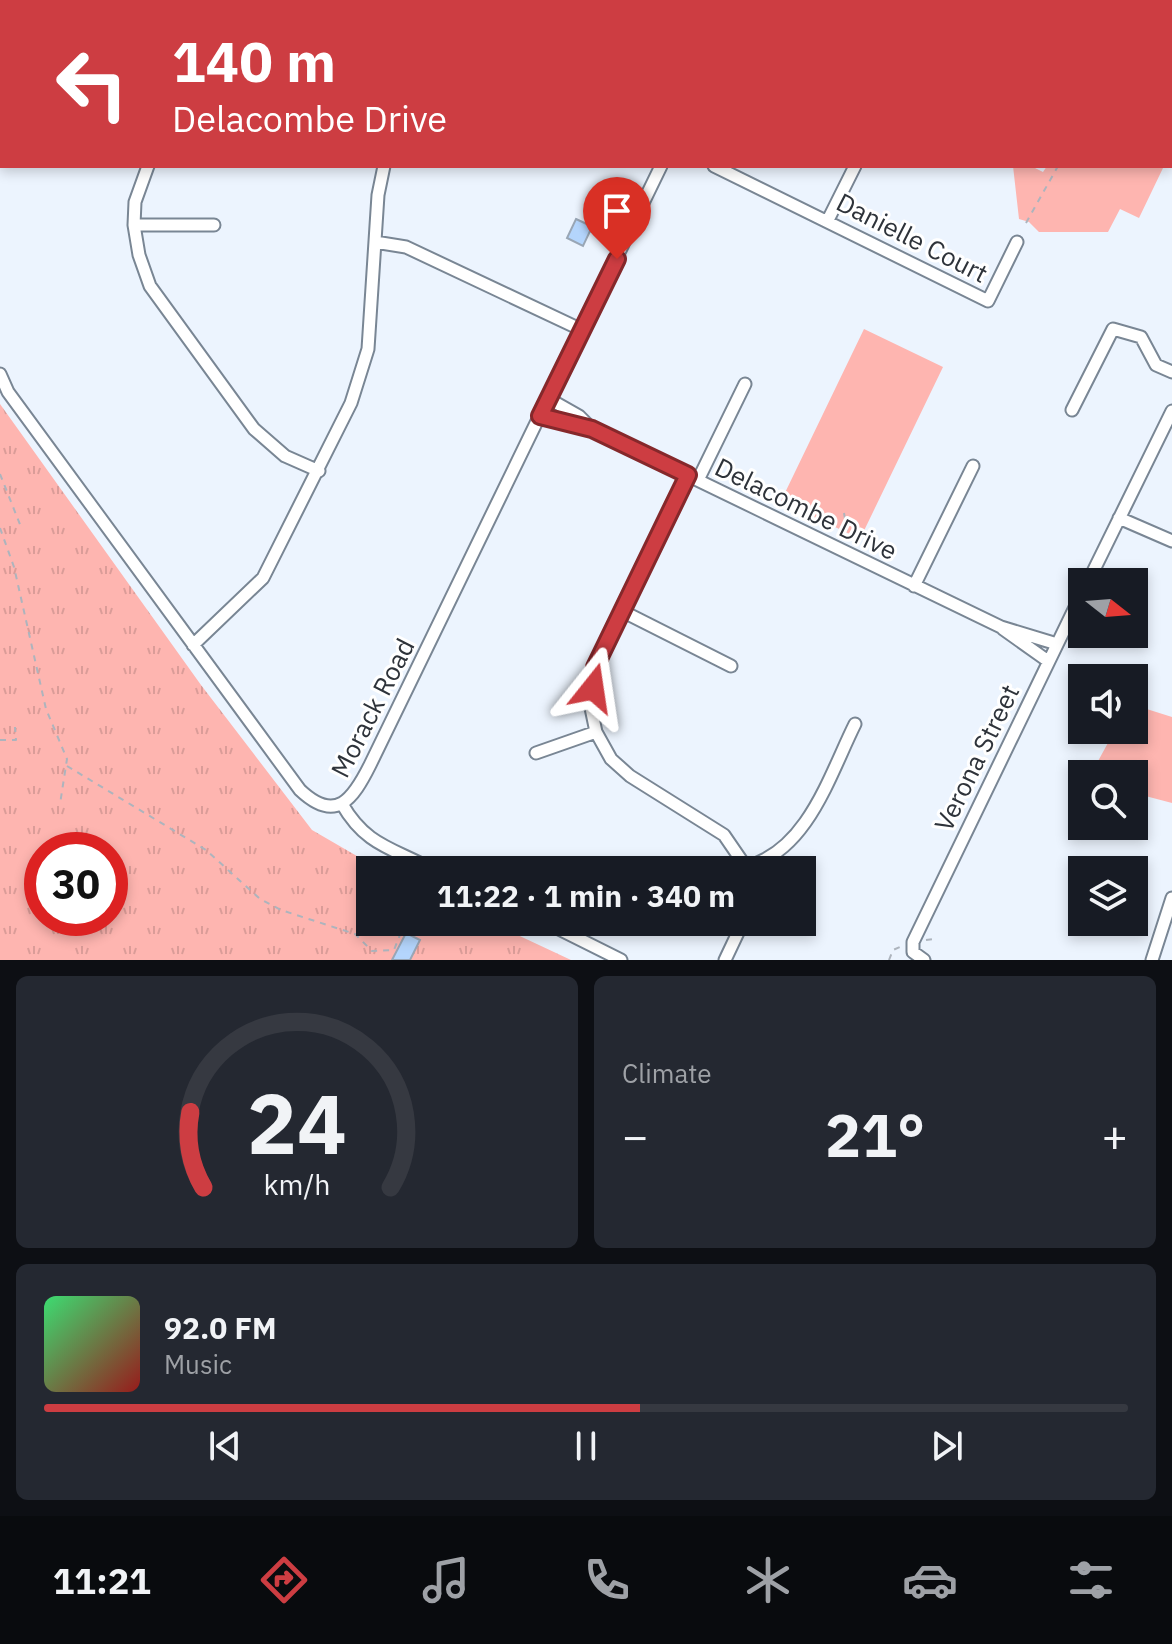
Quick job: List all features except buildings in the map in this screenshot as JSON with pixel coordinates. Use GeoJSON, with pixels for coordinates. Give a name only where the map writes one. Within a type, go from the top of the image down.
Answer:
{"type":"FeatureCollection","features":[{"type":"Feature","properties":{"kind":"street"},"geometry":{"type":"LineString","coordinates":[[147,168],[135,202],[134,225],[139,255],[150,286],[254,429],[285,456],[319,471]]}},
{"type":"Feature","properties":{"kind":"street"},"geometry":{"type":"LineString","coordinates":[[193,645],[263,578],[351,403],[368,349],[384,168]]}},
{"type":"Feature","properties":{"kind":"street","name":"Morack Road"},"geometry":{"type":"LineString","coordinates":[[0,374],[17,404],[300,790],[321,805],[342,804],[358,789],[660,168]]}},
{"type":"Feature","properties":{"kind":"street","name":"Danielle Court"},"geometry":{"type":"LineString","coordinates":[[718,168],[988,301],[1017,242]]}},
{"type":"Feature","properties":{"kind":"street"},"geometry":{"type":"LineString","coordinates":[[828,220],[854,168]]}},
{"type":"Feature","properties":{"kind":"street"},"geometry":{"type":"LineString","coordinates":[[134,225],[214,225]]}},
{"type":"Feature","properties":{"kind":"street"},"geometry":{"type":"LineString","coordinates":[[375,242],[406,247],[582,330]]}},
{"type":"Feature","properties":{"kind":"street"},"geometry":{"type":"LineString","coordinates":[[1072,410],[1113,329],[1141,337],[1156,365],[1172,372]]}},
{"type":"Feature","properties":{"kind":"street"},"geometry":{"type":"LineString","coordinates":[[739,856],[724,835],[630,776],[611,759],[596,732],[591,708],[595,667],[745,384]]}},
{"type":"Feature","properties":{"kind":"street","name":"Delacombe Drive"},"geometry":{"type":"LineString","coordinates":[[549,399],[579,416],[592,429]]}},
{"type":"Feature","properties":{"kind":"street"},"geometry":{"type":"LineString","coordinates":[[1095,568],[1172,411]]}},
{"type":"Feature","properties":{"kind":"street","name":"Delacombe Drive"},"geometry":{"type":"LineString","coordinates":[[540,416],[592,429],[1001,627],[1057,644]]}},
{"type":"Feature","properties":{"kind":"street"},"geometry":{"type":"LineString","coordinates":[[914,586],[973,466]]}},
{"type":"Feature","properties":{"kind":"street"},"geometry":{"type":"LineString","coordinates":[[1119,518],[1172,541]]}},
{"type":"Feature","properties":{"kind":"street"},"geometry":{"type":"LineString","coordinates":[[622,611],[731,666]]}},
{"type":"Feature","properties":{"kind":"street","name":"Verona Street"},"geometry":{"type":"LineString","coordinates":[[913,942],[1068,622]]}},
{"type":"Feature","properties":{"kind":"street","name":"Delacombe Drive"},"geometry":{"type":"LineString","coordinates":[[1001,627],[1048,661]]}},
{"type":"Feature","properties":{"kind":"street"},"geometry":{"type":"LineString","coordinates":[[770,856],[784,848],[805,823],[855,724]]}},
{"type":"Feature","properties":{"kind":"street"},"geometry":{"type":"LineString","coordinates":[[536,753],[596,732]]}},
{"type":"Feature","properties":{"kind":"street"},"geometry":{"type":"LineString","coordinates":[[342,804],[354,825],[368,839],[404,856]]}},
{"type":"Feature","properties":{"kind":"street"},"geometry":{"type":"LineString","coordinates":[[1152,960],[1172,898]]}},
{"type":"Feature","properties":{"kind":"street"},"geometry":{"type":"LineString","coordinates":[[573,936],[621,960]]}},
{"type":"Feature","properties":{"kind":"street"},"geometry":{"type":"LineString","coordinates":[[725,960],[736,936]]}},
{"type":"Feature","properties":{"kind":"street"},"geometry":{"type":"LineString","coordinates":[[913,942],[913,952],[924,960]]}},
{"type":"Feature","properties":{"kind":"path"},"geometry":{"type":"LineString","coordinates":[[1026,223],[1057,168]]}},
{"type":"Feature","properties":{"kind":"path"},"geometry":{"type":"LineString","coordinates":[[0,474],[21,527]]}},
{"type":"Feature","properties":{"kind":"path"},"geometry":{"type":"LineString","coordinates":[[844,513],[848,537]]}},
{"type":"Feature","properties":{"kind":"path"},"geometry":{"type":"LineString","coordinates":[[0,528],[14,567],[46,709],[67,766],[60,804]]}},
{"type":"Feature","properties":{"kind":"path"},"geometry":{"type":"LineString","coordinates":[[0,740],[16,740],[15,727]]}},
{"type":"Feature","properties":{"kind":"path"},"geometry":{"type":"LineString","coordinates":[[67,766],[206,850],[273,906],[356,935]]}},
{"type":"Feature","properties":{"kind":"path"},"geometry":{"type":"LineString","coordinates":[[357,936],[372,951],[394,950],[400,936]]}},
{"type":"Feature","properties":{"kind":"path"},"geometry":{"type":"LineString","coordinates":[[889,960],[893,950],[913,942]]}},
{"type":"Feature","properties":{"kind":"green space"},"geometry":{"type":"Polygon","coordinates":[[[1013,168],[1035,168],[1043,172],[1046,168],[1163,168],[1139,218],[1120,209],[1108,232],[1039,232],[1029,222],[1019,219],[1013,168]]]}},
{"type":"Feature","properties":{"kind":"green space"},"geometry":{"type":"Polygon","coordinates":[[[864,329],[943,367],[860,539],[781,501],[864,329]]]}},
{"type":"Feature","properties":{"kind":"green space"},"geometry":{"type":"Polygon","coordinates":[[[0,404],[201,685],[312,830],[357,856],[356,936],[520,936],[571,960],[0,960],[0,404]]]}},
{"type":"Feature","properties":{"kind":"green space"},"geometry":{"type":"Polygon","coordinates":[[[1148,709],[1172,717],[1172,803],[1148,797],[1148,760],[1099,760],[1107,744],[1148,744],[1148,709]]]}},
{"type":"Feature","properties":{"kind":"route"},"geometry":{"type":"LineString","coordinates":[[593,688],[595,667],[688,475],[592,429],[540,416],[617,259]]}}]}
